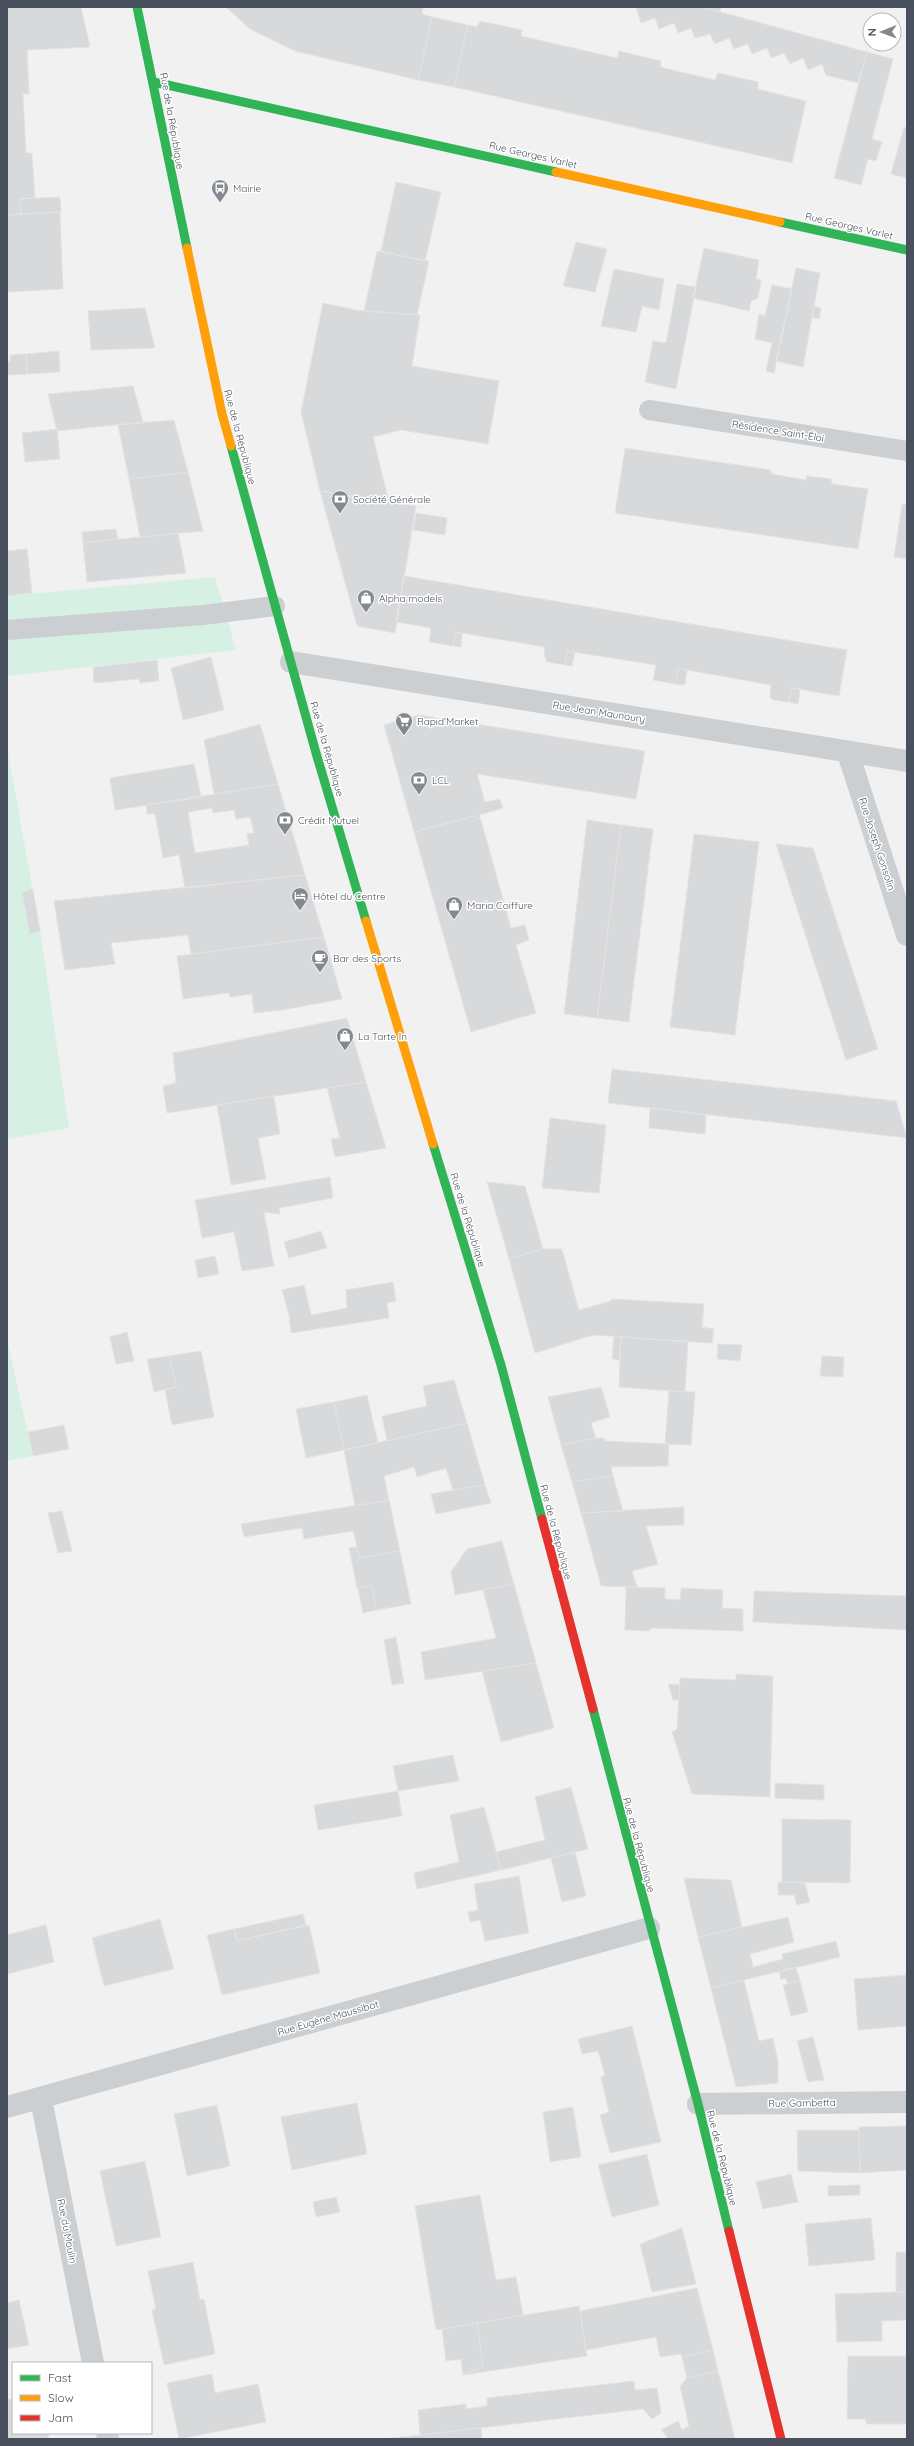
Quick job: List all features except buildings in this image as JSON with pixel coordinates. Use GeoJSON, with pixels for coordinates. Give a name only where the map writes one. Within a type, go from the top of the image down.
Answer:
{"type":"FeatureCollection","features":[{"type":"Feature","properties":{"kind":"main road","name":"Rue de la République"},"geometry":{"type":"LineString","coordinates":[[137,7],[154,82],[168,163],[222,414],[275,606],[390,1006],[500,1365],[649,1928],[698,2104],[781,2439]]}},
{"type":"Feature","properties":{"kind":"main road","name":"Rue Georges Varlet"},"geometry":{"type":"LineString","coordinates":[[154,82],[907,250]]}},
{"type":"Feature","properties":{"kind":"street","name":"Rue Jean Maunoury"},"geometry":{"type":"LineString","coordinates":[[291,662],[848,753],[907,761]]}},
{"type":"Feature","properties":{"kind":"street","name":"Rue Joseph Gonsolin"},"geometry":{"type":"LineString","coordinates":[[848,753],[907,935]]}},
{"type":"Feature","properties":{"kind":"street","name":"Rue Eugène Maussibot"},"geometry":{"type":"LineString","coordinates":[[7,2107],[41,2099],[649,1928]]}},
{"type":"Feature","properties":{"kind":"street","name":"Rue du Moulin"},"geometry":{"type":"LineString","coordinates":[[41,2099],[93,2362]]}},
{"type":"Feature","properties":{"kind":"street","name":"Rue Gambetta"},"geometry":{"type":"LineString","coordinates":[[698,2104],[907,2102]]}},
{"type":"Feature","properties":{"kind":"lane","name":"Résidence Saint-Éloi"},"geometry":{"type":"LineString","coordinates":[[649,410],[907,451]]}},
{"type":"Feature","properties":{"kind":"lane"},"geometry":{"type":"LineString","coordinates":[[7,630],[203,615],[275,606]]}},
{"type":"Feature","properties":{"kind":"green space"},"geometry":{"type":"Polygon","coordinates":[[[215,577],[236,650],[7,676],[7,596],[215,577]]]}},
{"type":"Feature","properties":{"kind":"green space"},"geometry":{"type":"Polygon","coordinates":[[[7,747],[40,931],[69,1128],[7,1139],[7,747]]]}},
{"type":"Feature","properties":{"kind":"green space"},"geometry":{"type":"Polygon","coordinates":[[[7,1340],[33,1456],[7,1461],[7,1340]]]}},
{"type":"Feature","properties":{"kind":"traffic: fast"},"geometry":{"type":"LineString","coordinates":[[137,7],[187,248]]}},
{"type":"Feature","properties":{"kind":"traffic: fast"},"geometry":{"type":"LineString","coordinates":[[154,82],[556,172]]}},
{"type":"Feature","properties":{"kind":"traffic: fast"},"geometry":{"type":"LineString","coordinates":[[780,222],[907,250]]}},
{"type":"Feature","properties":{"kind":"traffic: fast"},"geometry":{"type":"LineString","coordinates":[[231,446],[316,753],[366,921]]}},
{"type":"Feature","properties":{"kind":"traffic: fast"},"geometry":{"type":"LineString","coordinates":[[433,1144],[501,1365],[542,1519]]}},
{"type":"Feature","properties":{"kind":"traffic: fast"},"geometry":{"type":"LineString","coordinates":[[593,1709],[698,2104],[729,2231]]}},
{"type":"Feature","properties":{"kind":"traffic: slow"},"geometry":{"type":"LineString","coordinates":[[556,172],[780,222]]}},
{"type":"Feature","properties":{"kind":"traffic: slow"},"geometry":{"type":"LineString","coordinates":[[187,248],[222,414],[231,446]]}},
{"type":"Feature","properties":{"kind":"traffic: slow"},"geometry":{"type":"LineString","coordinates":[[366,921],[433,1144]]}},
{"type":"Feature","properties":{"kind":"traffic: jam"},"geometry":{"type":"LineString","coordinates":[[542,1519],[593,1709]]}},
{"type":"Feature","properties":{"kind":"traffic: jam"},"geometry":{"type":"LineString","coordinates":[[729,2231],[781,2439]]}},
{"type":"Feature","properties":{"kind":"place","name":"Mairie"},"geometry":{"type":"Point","coordinates":[220,203]}},
{"type":"Feature","properties":{"kind":"place","name":"Société Générale"},"geometry":{"type":"Point","coordinates":[340,514]}},
{"type":"Feature","properties":{"kind":"place","name":"Alpha models"},"geometry":{"type":"Point","coordinates":[366,613]}},
{"type":"Feature","properties":{"kind":"place","name":"Rapid'Market"},"geometry":{"type":"Point","coordinates":[404,736]}},
{"type":"Feature","properties":{"kind":"place","name":"LCL"},"geometry":{"type":"Point","coordinates":[419,795]}},
{"type":"Feature","properties":{"kind":"place","name":"Crédit Mutuel"},"geometry":{"type":"Point","coordinates":[285,835]}},
{"type":"Feature","properties":{"kind":"place","name":"Hôtel du Centre"},"geometry":{"type":"Point","coordinates":[300,911]}},
{"type":"Feature","properties":{"kind":"place","name":"Maria Coiffure"},"geometry":{"type":"Point","coordinates":[454,920]}},
{"type":"Feature","properties":{"kind":"place","name":"Bar des Sports"},"geometry":{"type":"Point","coordinates":[320,973]}},
{"type":"Feature","properties":{"kind":"place","name":"La Tarte In"},"geometry":{"type":"Point","coordinates":[345,1051]}}]}
